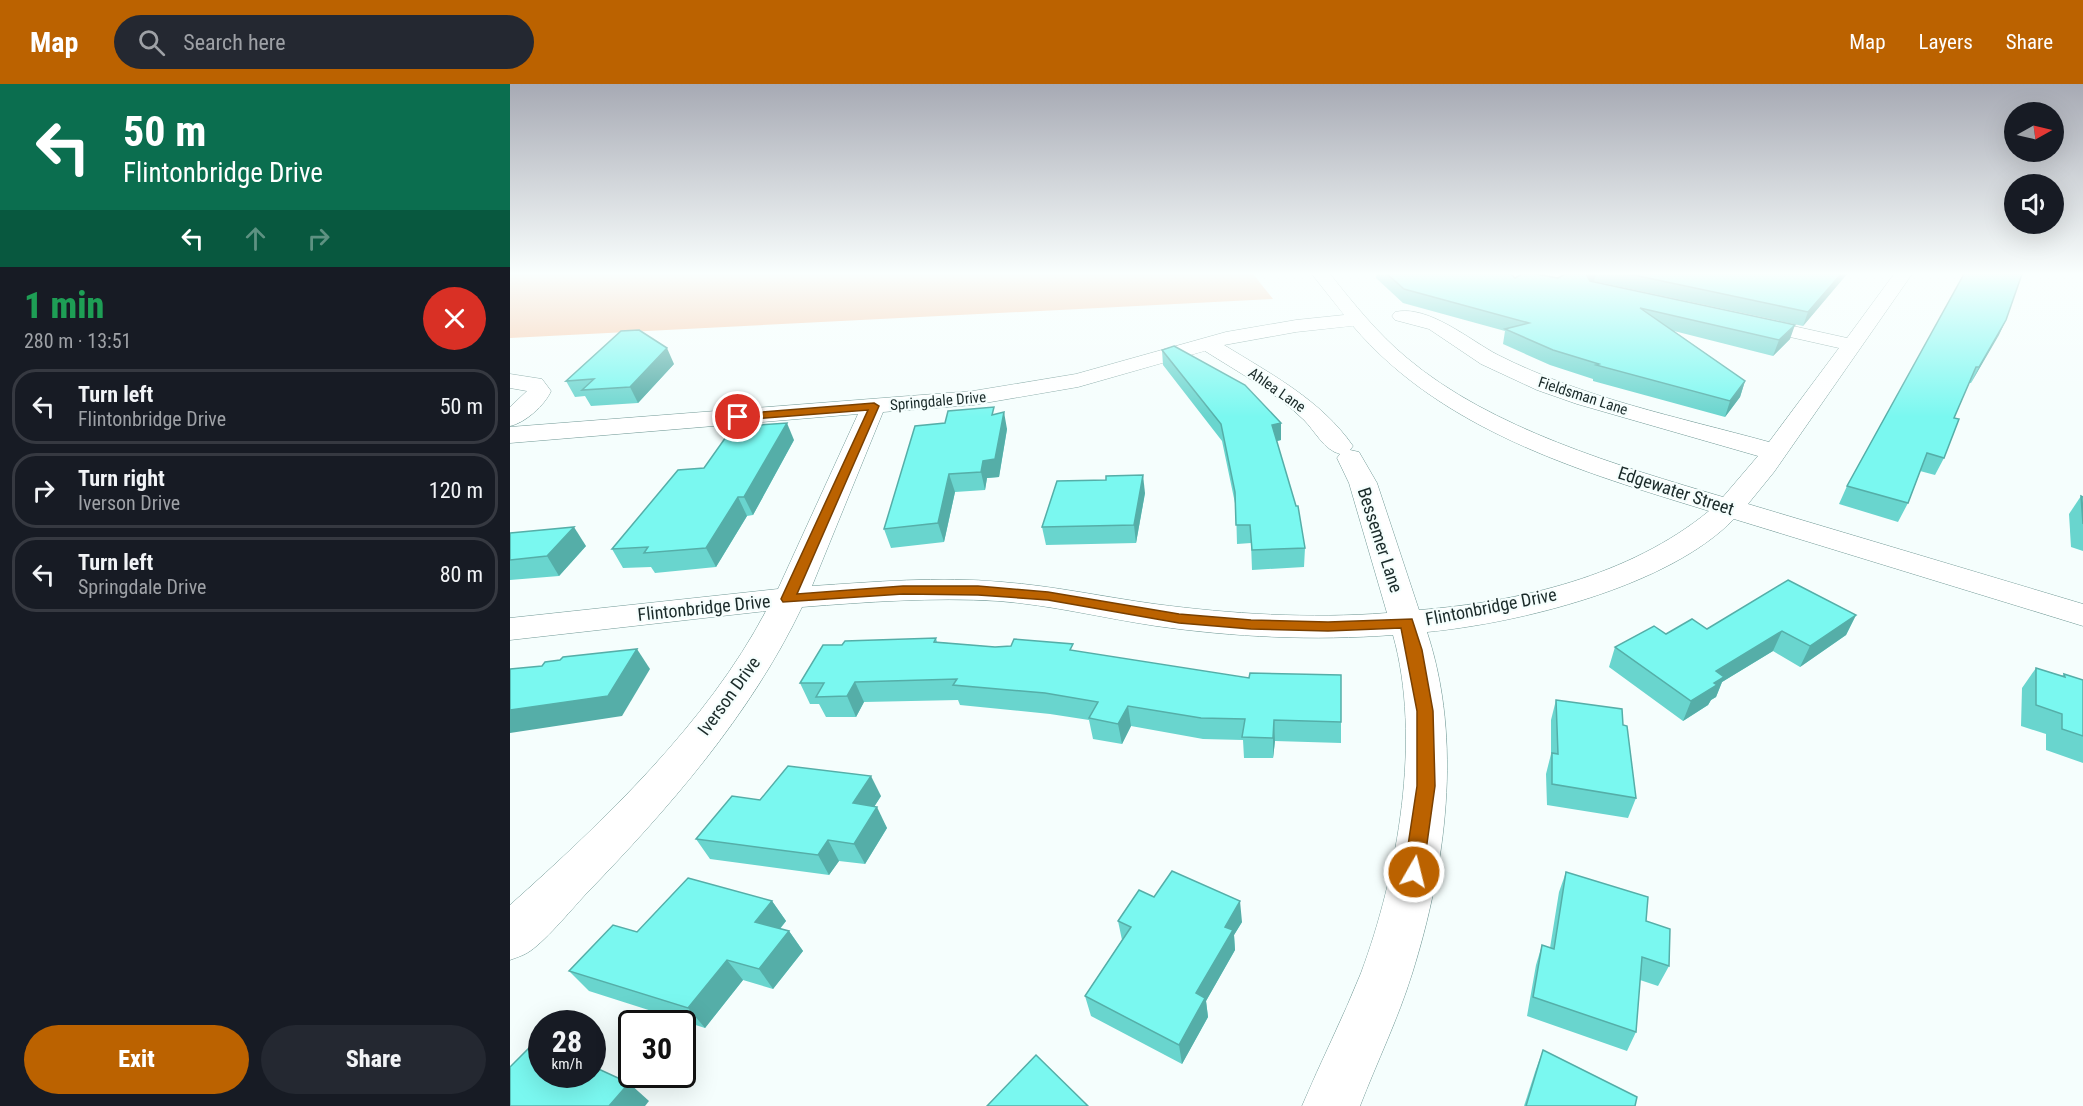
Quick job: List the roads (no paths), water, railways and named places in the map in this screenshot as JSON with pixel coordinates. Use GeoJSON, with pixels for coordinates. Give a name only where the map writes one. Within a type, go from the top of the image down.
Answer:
{"type":"FeatureCollection","features":[{"type":"Feature","properties":{"kind":"street","name":"Springdale Drive"},"geometry":{"type":"LineString","coordinates":[[510,435],[973,398],[1025,391],[1124,369],[1207,343],[1259,332],[1344,322]]}},
{"type":"Feature","properties":{"kind":"street","name":"Edgewater Street"},"geometry":{"type":"LineString","coordinates":[[1359,322],[1380,345],[1435,388],[1476,411],[1583,459],[1731,508],[2083,615]]}},
{"type":"Feature","properties":{"kind":"street","name":"Fieldsman Lane"},"geometry":{"type":"LineString","coordinates":[[1424,322],[1436,325],[1503,367],[1545,385],[1585,399],[1774,452]]}},
{"type":"Feature","properties":{"kind":"street"},"geometry":{"type":"LineString","coordinates":[[1744,322],[1852,345]]}},
{"type":"Feature","properties":{"kind":"street","name":"Flintonbridge Drive"},"geometry":{"type":"LineString","coordinates":[[510,629],[788,599],[903,590],[978,590],[1048,596],[1179,618],[1251,625],[1328,627],[1407,623],[1521,605],[1587,587],[1641,566],[1687,542],[1731,508],[1869,322]]}},
{"type":"Feature","properties":{"kind":"street","name":"Ahlea Lane"},"geometry":{"type":"LineString","coordinates":[[1207,343],[1293,398],[1315,416],[1345,452]]}},
{"type":"Feature","properties":{"kind":"street"},"geometry":{"type":"LineString","coordinates":[[510,381],[528,382],[538,387],[539,391],[537,396],[510,419]]}},
{"type":"Feature","properties":{"kind":"street","name":"Iverson Drive"},"geometry":{"type":"LineString","coordinates":[[510,937],[573,878],[658,788],[717,716],[761,651],[788,599],[874,406]]}},
{"type":"Feature","properties":{"kind":"street","name":"Bessemer Lane"},"geometry":{"type":"LineString","coordinates":[[1331,1106],[1386,974],[1414,872],[1426,786],[1425,711],[1414,650],[1363,483],[1345,452]]}}]}
